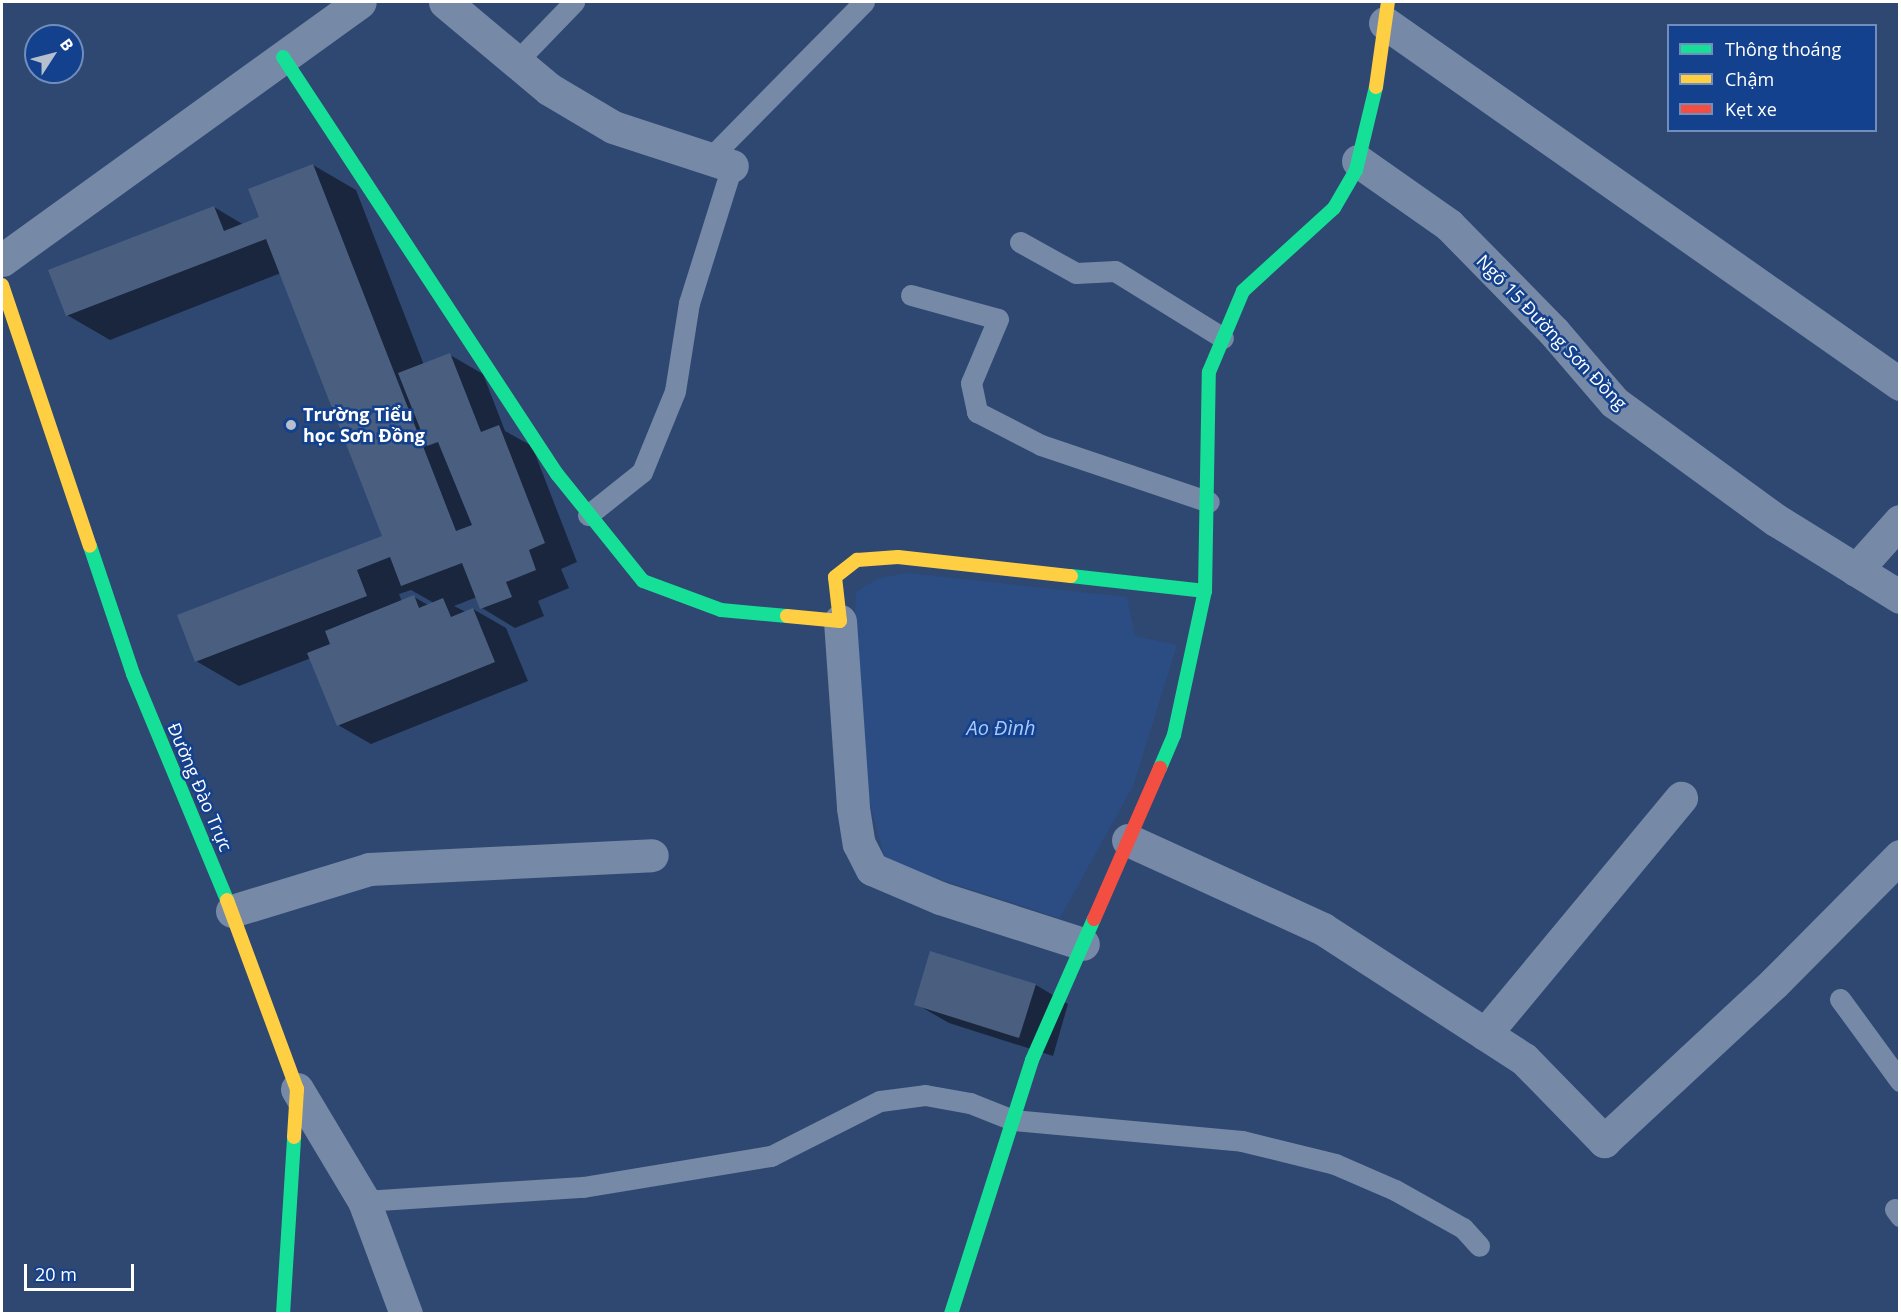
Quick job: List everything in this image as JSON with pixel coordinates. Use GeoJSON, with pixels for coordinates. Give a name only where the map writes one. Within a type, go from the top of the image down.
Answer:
{"type":"FeatureCollection","features":[{"type":"Feature","properties":{"kind":"street"},"geometry":{"type":"LineString","coordinates":[[2,260],[360,2]]}},
{"type":"Feature","properties":{"kind":"street"},"geometry":{"type":"LineString","coordinates":[[446,2],[518,60],[549,89],[613,127],[721,162]]}},
{"type":"Feature","properties":{"kind":"street"},"geometry":{"type":"LineString","coordinates":[[951,1314],[1032,1060],[1174,735],[1205,591],[1209,502],[1209,372],[1244,291],[1334,208],[1358,161],[1375,91],[1386,12],[1899,384]]}},
{"type":"Feature","properties":{"kind":"street"},"geometry":{"type":"LineString","coordinates":[[283,57],[557,474],[643,581],[675,596],[721,610],[840,621]]}},
{"type":"Feature","properties":{"kind":"street","name":"Ngõ 15 Đường Sơn Đồng"},"geometry":{"type":"LineString","coordinates":[[1358,161],[1449,225],[1554,332],[1614,402],[1776,520],[1899,597]]}},
{"type":"Feature","properties":{"kind":"street","name":"Đường Đào Trực"},"geometry":{"type":"LineString","coordinates":[[2,285],[133,674],[232,911],[297,1089],[283,1314]]}},
{"type":"Feature","properties":{"kind":"street"},"geometry":{"type":"LineString","coordinates":[[1856,570],[1899,521]]}},
{"type":"Feature","properties":{"kind":"street"},"geometry":{"type":"LineString","coordinates":[[1083,944],[940,898],[872,869],[859,844],[854,808],[835,577],[857,560],[898,557],[1205,591]]}},
{"type":"Feature","properties":{"kind":"street"},"geometry":{"type":"LineString","coordinates":[[1485,1034],[1681,798]]}},
{"type":"Feature","properties":{"kind":"street"},"geometry":{"type":"LineString","coordinates":[[1128,840],[1323,929],[1524,1059],[1604,1141],[1774,984],[1899,856]]}},
{"type":"Feature","properties":{"kind":"street"},"geometry":{"type":"LineString","coordinates":[[232,911],[369,870],[652,855]]}},
{"type":"Feature","properties":{"kind":"street"},"geometry":{"type":"LineString","coordinates":[[297,1089],[364,1201],[406,1314]]}},
{"type":"Feature","properties":{"kind":"lane"},"geometry":{"type":"LineString","coordinates":[[518,60],[574,2]]}},
{"type":"Feature","properties":{"kind":"lane"},"geometry":{"type":"LineString","coordinates":[[588,515],[642,472],[675,391],[689,303],[721,162],[864,2]]}},
{"type":"Feature","properties":{"kind":"lane"},"geometry":{"type":"LineString","coordinates":[[1020,242],[1076,273],[1115,272],[1223,338]]}},
{"type":"Feature","properties":{"kind":"lane"},"geometry":{"type":"LineString","coordinates":[[911,295],[998,319],[971,383],[977,412],[1041,445],[1209,502]]}},
{"type":"Feature","properties":{"kind":"lane"},"geometry":{"type":"LineString","coordinates":[[1840,999],[1899,1081]]}},
{"type":"Feature","properties":{"kind":"lane"},"geometry":{"type":"LineString","coordinates":[[364,1201],[583,1187],[771,1156],[880,1101],[925,1095],[970,1103],[1013,1120],[1242,1140],[1335,1164],[1395,1190],[1444,1217],[1463,1228],[1479,1246]]}},
{"type":"Feature","properties":{"kind":"water","name":"Ao Đình"},"geometry":{"type":"Polygon","coordinates":[[[907,573],[1127,597],[1135,636],[1177,645],[1133,786],[1060,918],[886,862],[861,770],[853,664],[856,592],[879,578],[907,573]]]}},
{"type":"Feature","properties":{"kind":"building"},"geometry":{"type":"Polygon","coordinates":[[[313,164],[456,531],[472,525],[438,442],[427,446],[398,373],[450,353],[481,432],[499,425],[545,543],[529,550],[536,570],[506,582],[512,597],[480,609],[462,563],[401,586],[390,557],[357,570],[367,596],[195,662],[177,615],[382,536],[266,239],[66,316],[48,270],[214,206],[224,231],[259,217],[248,189],[313,164]]]}},
{"type":"Feature","properties":{"kind":"building"},"geometry":{"type":"Polygon","coordinates":[[[414,595],[419,608],[443,598],[451,617],[473,608],[495,662],[337,726],[307,653],[330,644],[325,631],[414,595]]]}},
{"type":"Feature","properties":{"kind":"building"},"geometry":{"type":"Polygon","coordinates":[[[930,951],[1036,984],[1019,1038],[914,1005],[930,951]]]}},
{"type":"Feature","properties":{"kind":"traffic: fast"},"geometry":{"type":"LineString","coordinates":[[283,57],[557,474],[643,581],[721,610],[787,616]]}},
{"type":"Feature","properties":{"kind":"traffic: fast"},"geometry":{"type":"LineString","coordinates":[[1160,768],[1174,735],[1205,591],[1209,372],[1243,291],[1334,208],[1356,170],[1376,87]]}},
{"type":"Feature","properties":{"kind":"traffic: fast"},"geometry":{"type":"LineString","coordinates":[[90,546],[133,674],[227,900]]}},
{"type":"Feature","properties":{"kind":"traffic: fast"},"geometry":{"type":"LineString","coordinates":[[1071,576],[1205,591]]}},
{"type":"Feature","properties":{"kind":"traffic: fast"},"geometry":{"type":"LineString","coordinates":[[951,1314],[1032,1060],[1094,919]]}},
{"type":"Feature","properties":{"kind":"traffic: fast"},"geometry":{"type":"LineString","coordinates":[[283,1314],[294,1137]]}},
{"type":"Feature","properties":{"kind":"traffic: slow"},"geometry":{"type":"LineString","coordinates":[[1376,87],[1388,2]]}},
{"type":"Feature","properties":{"kind":"traffic: slow"},"geometry":{"type":"LineString","coordinates":[[2,285],[90,546]]}},
{"type":"Feature","properties":{"kind":"traffic: slow"},"geometry":{"type":"LineString","coordinates":[[787,616],[840,621],[835,577],[857,560],[898,557],[1071,576]]}},
{"type":"Feature","properties":{"kind":"traffic: slow"},"geometry":{"type":"LineString","coordinates":[[227,900],[297,1089],[294,1137]]}},
{"type":"Feature","properties":{"kind":"traffic: jam"},"geometry":{"type":"LineString","coordinates":[[1094,919],[1160,768]]}},
{"type":"Feature","properties":{"kind":"place","name":"Trường Tiểu học Sơn Đồng"},"geometry":{"type":"Point","coordinates":[291,425]}}]}
